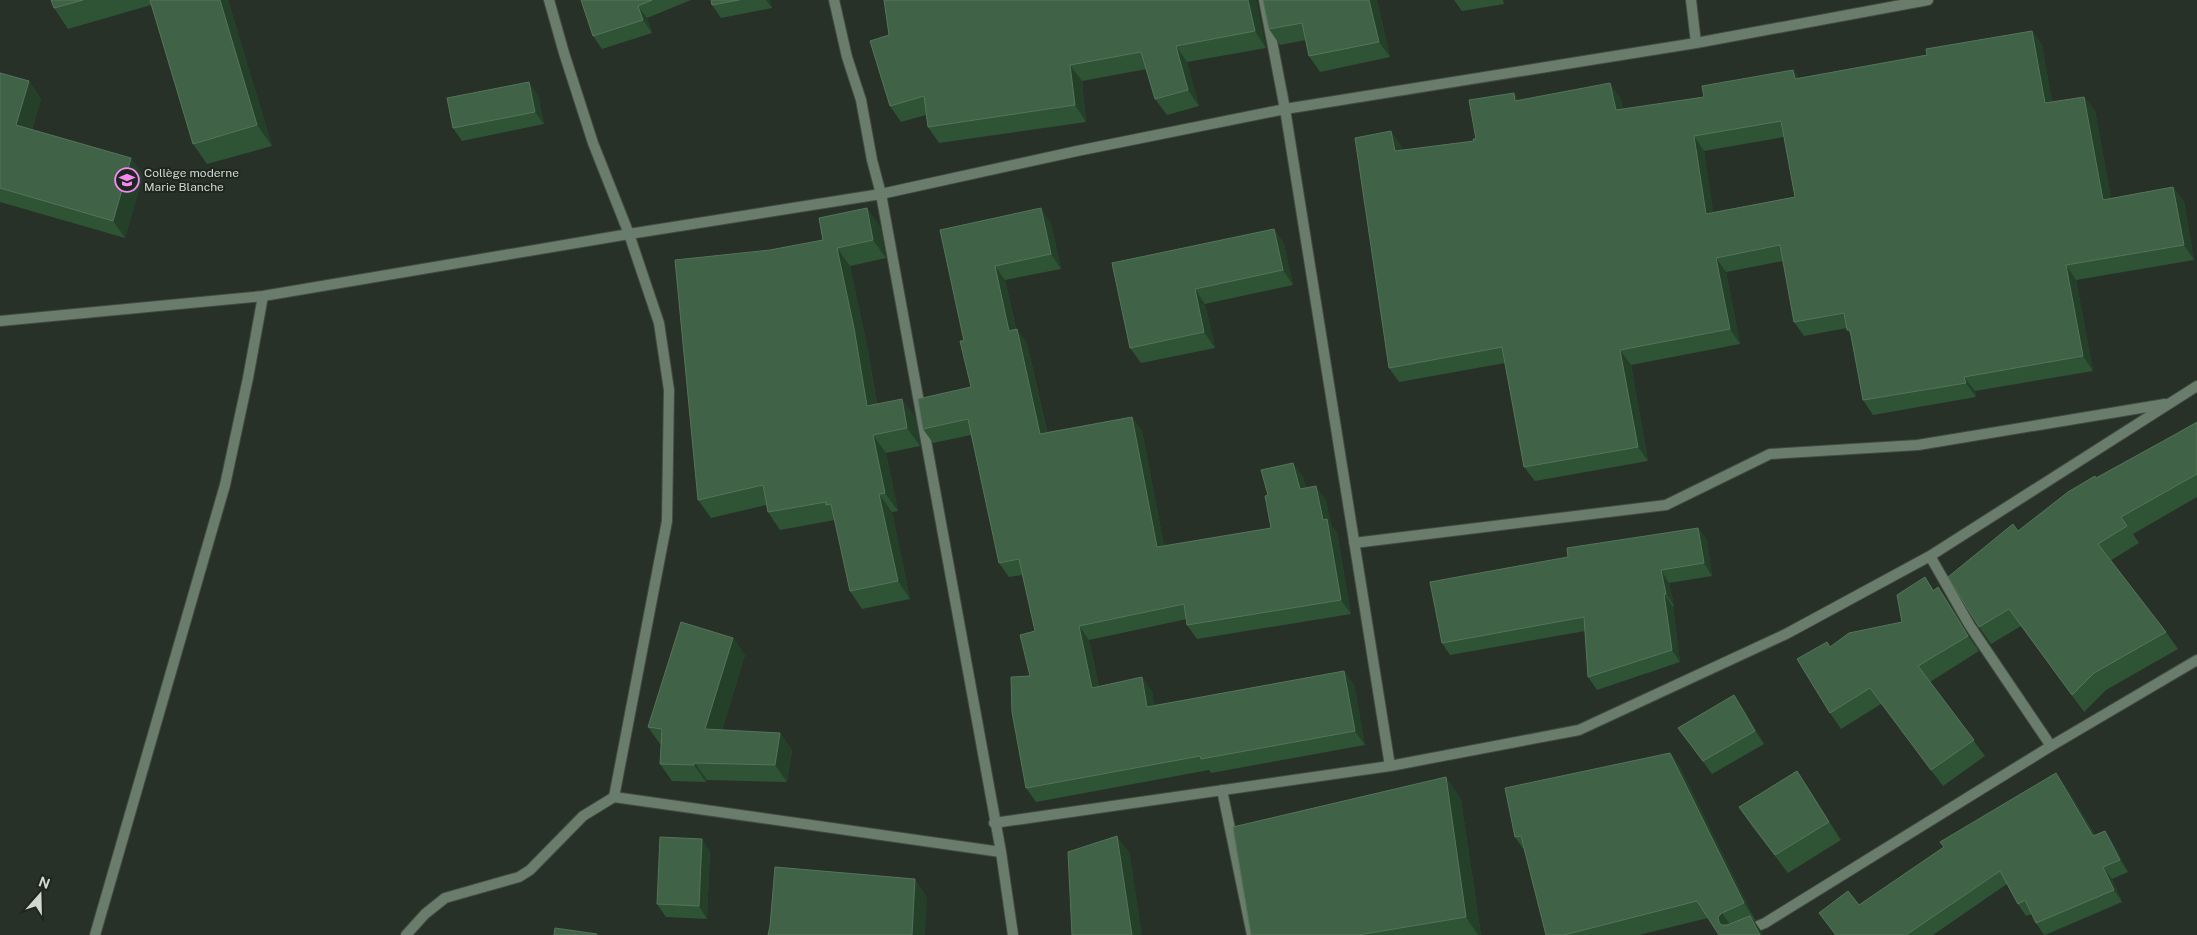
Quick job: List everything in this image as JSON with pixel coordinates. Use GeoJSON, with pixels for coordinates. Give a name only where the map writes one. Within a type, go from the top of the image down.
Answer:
{"type":"FeatureCollection","features":[{"type":"Feature","properties":{"kind":"street"},"geometry":{"type":"LineString","coordinates":[[550,0],[564,53],[593,143],[629,234],[660,323],[669,390],[667,521],[614,797]]}},
{"type":"Feature","properties":{"kind":"street"},"geometry":{"type":"LineString","coordinates":[[834,0],[847,57],[861,100],[872,160],[881,194],[994,823],[1001,852],[1014,935]]}},
{"type":"Feature","properties":{"kind":"street"},"geometry":{"type":"LineString","coordinates":[[1264,0],[1285,109],[1390,766]]}},
{"type":"Feature","properties":{"kind":"street"},"geometry":{"type":"LineString","coordinates":[[1691,0],[1696,43]]}},
{"type":"Feature","properties":{"kind":"street"},"geometry":{"type":"LineString","coordinates":[[0,321],[263,296],[629,234],[881,194],[1077,151],[1285,109],[1696,43],[1928,0]]}},
{"type":"Feature","properties":{"kind":"street"},"geometry":{"type":"LineString","coordinates":[[96,935],[225,485],[263,296]]}},
{"type":"Feature","properties":{"kind":"street"},"geometry":{"type":"LineString","coordinates":[[994,823],[1390,766],[1579,730],[1786,634],[1930,556],[2197,386]]}},
{"type":"Feature","properties":{"kind":"street"},"geometry":{"type":"LineString","coordinates":[[1354,543],[1666,504],[1770,454],[1918,445],[2170,403]]}},
{"type":"Feature","properties":{"kind":"street"},"geometry":{"type":"LineString","coordinates":[[1930,556],[1970,626],[2051,746]]}},
{"type":"Feature","properties":{"kind":"street"},"geometry":{"type":"LineString","coordinates":[[1736,935],[1765,923],[2051,746],[2197,660]]}},
{"type":"Feature","properties":{"kind":"street"},"geometry":{"type":"LineString","coordinates":[[1222,790],[1252,935]]}},
{"type":"Feature","properties":{"kind":"street"},"geometry":{"type":"LineString","coordinates":[[406,935],[425,914],[446,898],[519,876],[530,870],[583,816],[614,797],[1001,852]]}},
{"type":"Feature","properties":{"kind":"building"},"geometry":{"type":"Polygon","coordinates":[[[51,0],[83,0],[54,8],[51,0]]]}},
{"type":"Feature","properties":{"kind":"building"},"geometry":{"type":"Polygon","coordinates":[[[150,0],[220,0],[257,125],[193,144],[150,0]]]}},
{"type":"Feature","properties":{"kind":"building"},"geometry":{"type":"Polygon","coordinates":[[[581,0],[652,0],[638,6],[643,20],[593,36],[581,0]]]}},
{"type":"Feature","properties":{"kind":"building"},"geometry":{"type":"Polygon","coordinates":[[[711,0],[739,0],[712,5],[711,0]]]}},
{"type":"Feature","properties":{"kind":"building"},"geometry":{"type":"Polygon","coordinates":[[[884,0],[1248,0],[1255,31],[1176,46],[1188,90],[1155,99],[1141,52],[1070,65],[1075,105],[928,127],[924,96],[890,106],[870,41],[889,35],[884,0]]]}},
{"type":"Feature","properties":{"kind":"building"},"geometry":{"type":"Polygon","coordinates":[[[1263,0],[1369,0],[1379,42],[1309,56],[1302,23],[1269,29],[1263,0]]]}},
{"type":"Feature","properties":{"kind":"building"},"geometry":{"type":"Polygon","coordinates":[[[2032,31],[2045,103],[2084,97],[2103,200],[2173,187],[2184,245],[2066,265],[2083,356],[1964,377],[1966,383],[1863,400],[1850,330],[1847,330],[1844,313],[1794,322],[1780,245],[1716,258],[1730,329],[1620,350],[1638,447],[1524,467],[1502,347],[1389,368],[1355,138],[1391,131],[1395,151],[1474,141],[1473,139],[1476,139],[1469,100],[1514,93],[1515,101],[1610,83],[1616,110],[1704,97],[1702,86],[1793,70],[1795,79],[1927,55],[1926,49],[2032,31]],[[1781,121],[1694,136],[1706,214],[1795,197],[1781,121]]]}},
{"type":"Feature","properties":{"kind":"building"},"geometry":{"type":"Polygon","coordinates":[[[0,73],[29,81],[16,125],[131,158],[113,221],[0,188],[0,73]]]}},
{"type":"Feature","properties":{"kind":"building"},"geometry":{"type":"Polygon","coordinates":[[[529,82],[535,112],[453,128],[447,98],[529,82]]]}},
{"type":"Feature","properties":{"kind":"building"},"geometry":{"type":"Polygon","coordinates":[[[867,208],[873,240],[837,248],[854,328],[867,406],[902,399],[907,428],[873,435],[885,493],[879,494],[898,581],[850,591],[831,504],[826,505],[826,502],[768,512],[763,485],[698,500],[675,260],[770,250],[823,240],[819,218],[867,208]]]}},
{"type":"Feature","properties":{"kind":"building"},"geometry":{"type":"Polygon","coordinates":[[[1041,208],[1051,254],[995,266],[1009,331],[1017,329],[1040,434],[1132,417],[1157,547],[1271,528],[1265,496],[1268,495],[1261,470],[1293,463],[1300,489],[1316,486],[1323,520],[1327,519],[1341,600],[1187,625],[1184,604],[1079,626],[1092,688],[1142,677],[1147,707],[1344,671],[1355,731],[1201,759],[1200,756],[1026,788],[1012,712],[1011,677],[1030,676],[1020,635],[1035,631],[1019,559],[999,563],[968,419],[923,429],[918,399],[971,387],[960,341],[964,341],[940,230],[1041,208]]]}},
{"type":"Feature","properties":{"kind":"building"},"geometry":{"type":"Polygon","coordinates":[[[1274,229],[1283,270],[1195,289],[1204,332],[1130,348],[1112,263],[1274,229]]]}},
{"type":"Feature","properties":{"kind":"building"},"geometry":{"type":"Polygon","coordinates":[[[2197,422],[2197,474],[2121,517],[2127,526],[2098,544],[2166,632],[2094,673],[2072,695],[2009,609],[1979,627],[1948,577],[2013,524],[2018,531],[2068,492],[2197,422]]]}},
{"type":"Feature","properties":{"kind":"building"},"geometry":{"type":"Polygon","coordinates":[[[1698,528],[1704,563],[1661,570],[1666,594],[1664,594],[1672,650],[1588,677],[1584,617],[1442,643],[1430,582],[1568,557],[1567,548],[1698,528]]]}},
{"type":"Feature","properties":{"kind":"building"},"geometry":{"type":"Polygon","coordinates":[[[1925,577],[1933,591],[1938,587],[1968,636],[1918,666],[1974,740],[1931,770],[1870,688],[1830,713],[1797,659],[1827,642],[1830,647],[1849,633],[1902,622],[1897,595],[1925,577]]]}},
{"type":"Feature","properties":{"kind":"building"},"geometry":{"type":"Polygon","coordinates":[[[681,622],[733,638],[705,729],[780,733],[775,765],[660,764],[662,729],[648,727],[681,622]]]}},
{"type":"Feature","properties":{"kind":"building"},"geometry":{"type":"Polygon","coordinates":[[[1734,695],[1755,731],[1703,761],[1678,728],[1734,695]]]}},
{"type":"Feature","properties":{"kind":"building"},"geometry":{"type":"Polygon","coordinates":[[[1670,753],[1744,903],[1722,913],[1718,917],[1719,922],[1721,925],[1727,925],[1750,916],[1760,935],[1719,935],[1697,901],[1564,935],[1546,935],[1521,836],[1515,837],[1505,788],[1670,753]]]}},
{"type":"Feature","properties":{"kind":"building"},"geometry":{"type":"Polygon","coordinates":[[[1797,771],[1829,822],[1775,855],[1739,807],[1797,771]]]}},
{"type":"Feature","properties":{"kind":"building"},"geometry":{"type":"Polygon","coordinates":[[[2056,773],[2093,836],[2105,831],[2120,860],[2103,867],[2114,890],[2036,923],[2025,900],[2018,904],[2000,871],[1906,935],[1836,935],[1819,913],[1848,891],[1859,905],[1944,847],[1940,842],[2056,773]]]}},
{"type":"Feature","properties":{"kind":"building"},"geometry":{"type":"Polygon","coordinates":[[[1446,777],[1466,917],[1358,935],[1251,935],[1233,827],[1446,777]]]}},
{"type":"Feature","properties":{"kind":"building"},"geometry":{"type":"Polygon","coordinates":[[[1117,836],[1132,935],[1072,935],[1068,852],[1117,836]]]}},
{"type":"Feature","properties":{"kind":"building"},"geometry":{"type":"Polygon","coordinates":[[[660,837],[702,839],[699,906],[657,904],[660,837]]]}},
{"type":"Feature","properties":{"kind":"building"},"geometry":{"type":"Polygon","coordinates":[[[775,867],[915,879],[912,935],[768,935],[775,867]]]}},
{"type":"Feature","properties":{"kind":"building"},"geometry":{"type":"Polygon","coordinates":[[[555,928],[597,934],[597,935],[554,935],[555,928]]]}},
{"type":"Feature","properties":{"kind":"place","name":"Collège moderne Marie Blanche"},"geometry":{"type":"Point","coordinates":[127,180]}}]}
